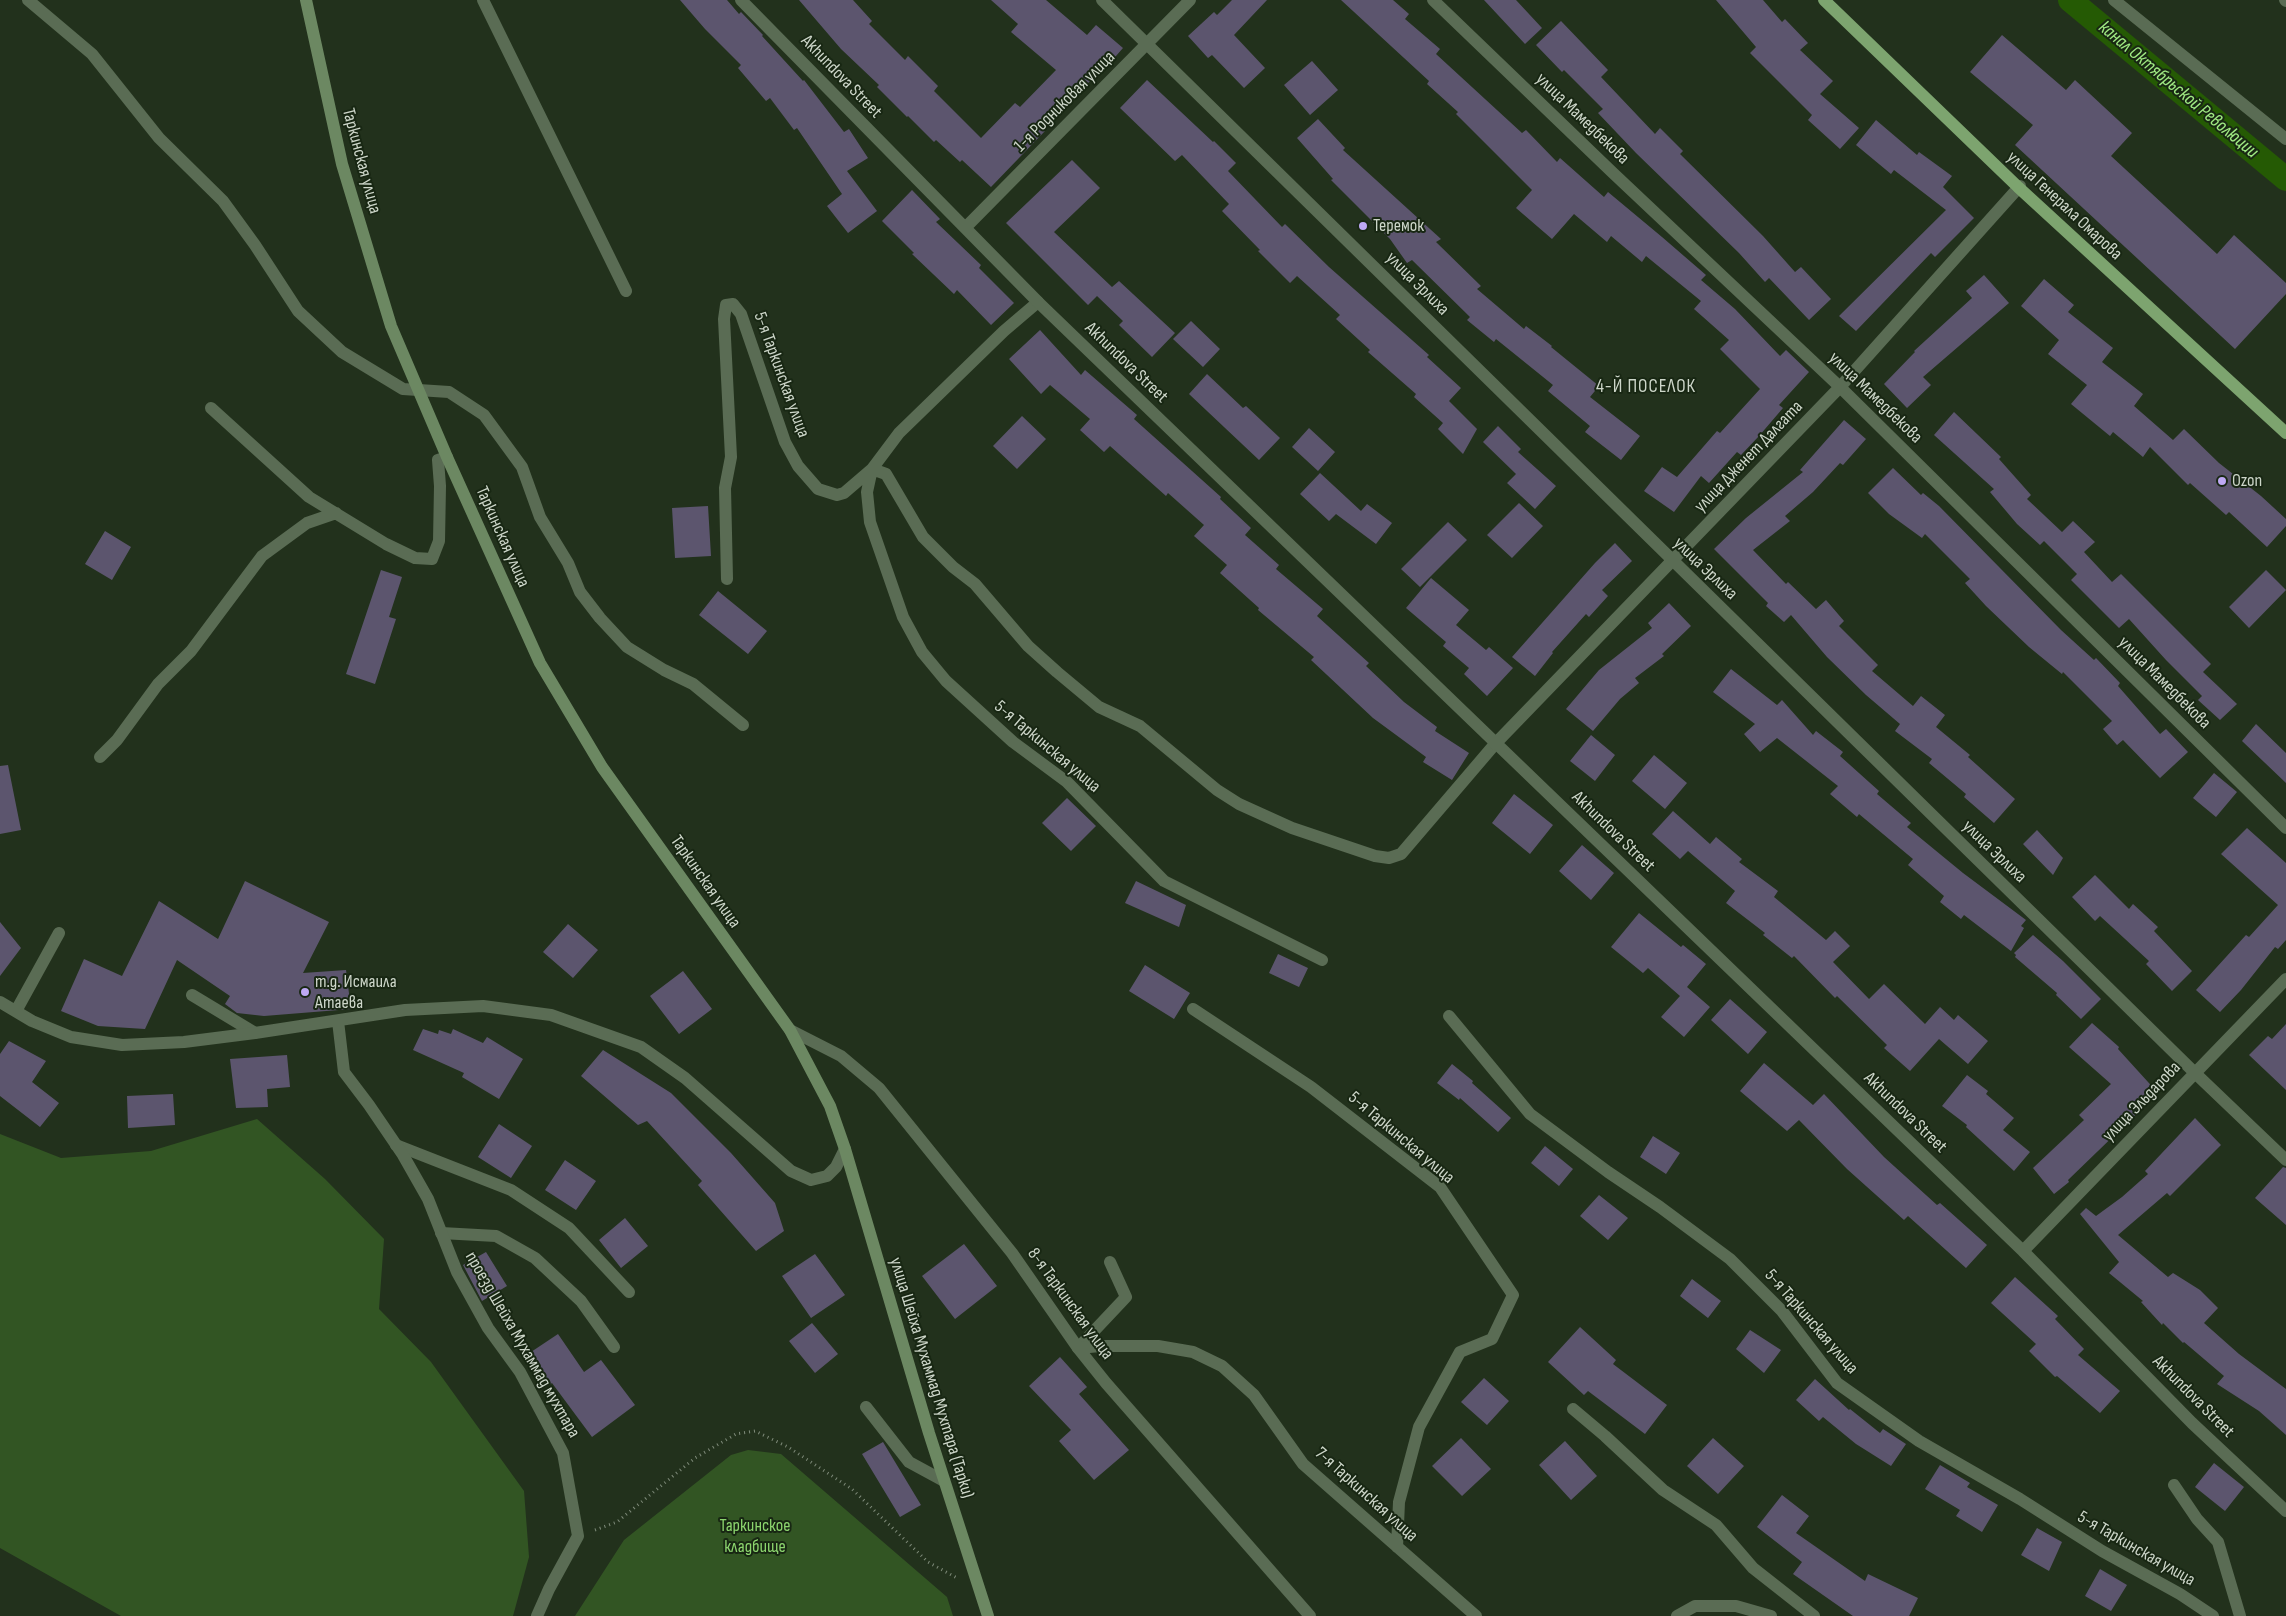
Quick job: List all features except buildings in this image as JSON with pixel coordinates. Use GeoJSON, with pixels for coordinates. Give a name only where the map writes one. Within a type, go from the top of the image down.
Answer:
{"type":"FeatureCollection","features":[{"type":"Feature","properties":{"kind":"main road","name":"улица Генерала Омарова"},"geometry":{"type":"LineString","coordinates":[[1824,0],[2019,186],[2286,433]]}},
{"type":"Feature","properties":{"kind":"main road","name":"улица Генерала Омарова"},"geometry":{"type":"LineString","coordinates":[[1829,0],[2019,186],[2286,428]]}},
{"type":"Feature","properties":{"kind":"street"},"geometry":{"type":"LineString","coordinates":[[28,0],[92,54],[159,138],[223,201],[255,245],[298,311],[342,352],[403,389],[450,392],[484,415],[522,467],[540,517],[568,563],[580,592],[600,618],[627,647],[664,670],[693,684],[743,725]]}},
{"type":"Feature","properties":{"kind":"street","name":"Таркинская улица"},"geometry":{"type":"LineString","coordinates":[[306,0],[342,164],[391,326],[447,457],[540,663],[602,768],[790,1030]]}},
{"type":"Feature","properties":{"kind":"street"},"geometry":{"type":"LineString","coordinates":[[483,0],[626,291]]}},
{"type":"Feature","properties":{"kind":"street","name":"Akhundova Street"},"geometry":{"type":"LineString","coordinates":[[741,0],[1038,302],[2023,1251],[2192,1423],[2286,1511]]}},
{"type":"Feature","properties":{"kind":"street","name":"улица Эрлиха"},"geometry":{"type":"LineString","coordinates":[[1102,0],[1673,562],[2286,1160]]}},
{"type":"Feature","properties":{"kind":"street","name":"1-я Родниковая улица"},"geometry":{"type":"LineString","coordinates":[[964,228],[1190,0]]}},
{"type":"Feature","properties":{"kind":"street","name":"улица Мамедбекова"},"geometry":{"type":"LineString","coordinates":[[1433,0],[1620,180],[1840,387],[2286,828]]}},
{"type":"Feature","properties":{"kind":"street"},"geometry":{"type":"LineString","coordinates":[[2114,0],[2286,139]]}},
{"type":"Feature","properties":{"kind":"street","name":"улица Дженет Далгата"},"geometry":{"type":"LineString","coordinates":[[1495,744],[1673,562],[1840,387],[2019,186]]}},
{"type":"Feature","properties":{"kind":"street","name":"5-я Таркинская улица"},"geometry":{"type":"LineString","coordinates":[[727,578],[725,488],[730,457],[724,318],[726,305],[733,304],[741,314],[786,442],[798,466],[818,489],[837,495],[844,494],[872,469],[899,433],[1004,331],[1038,302]]}},
{"type":"Feature","properties":{"kind":"street"},"geometry":{"type":"LineString","coordinates":[[211,408],[309,498],[386,544],[415,558],[432,559],[439,541],[440,486],[438,460],[447,457]]}},
{"type":"Feature","properties":{"kind":"street"},"geometry":{"type":"LineString","coordinates":[[872,469],[886,474],[923,537],[953,567],[975,584],[1028,646],[1057,672],[1099,707],[1140,726],[1217,790],[1239,804],[1292,828],[1375,856],[1389,858],[1401,854],[1495,744]]}},
{"type":"Feature","properties":{"kind":"street","name":"5-я Таркинская улица"},"geometry":{"type":"LineString","coordinates":[[872,469],[867,492],[870,522],[876,540],[903,617],[922,652],[946,681],[1013,742],[1067,782],[1164,881],[1322,960]]}},
{"type":"Feature","properties":{"kind":"street"},"geometry":{"type":"LineString","coordinates":[[100,757],[117,740],[158,684],[190,651],[262,556],[307,523],[336,513]]}},
{"type":"Feature","properties":{"kind":"street"},"geometry":{"type":"LineString","coordinates":[[16,1011],[59,933]]}},
{"type":"Feature","properties":{"kind":"street","name":"улица Эльдарова"},"geometry":{"type":"LineString","coordinates":[[2023,1251],[2286,979]]}},
{"type":"Feature","properties":{"kind":"street"},"geometry":{"type":"LineString","coordinates":[[192,995],[256,1033]]}},
{"type":"Feature","properties":{"kind":"street"},"geometry":{"type":"LineString","coordinates":[[0,1002],[32,1021],[71,1037],[122,1045],[184,1042],[405,1010],[483,1006],[551,1015],[641,1047],[684,1078],[791,1172],[811,1180],[826,1176],[836,1167],[845,1149]]}},
{"type":"Feature","properties":{"kind":"street","name":"5-я Таркинская улица"},"geometry":{"type":"LineString","coordinates":[[1193,1009],[1311,1087],[1440,1187],[1513,1295],[1492,1339],[1460,1352],[1419,1427],[1399,1502],[1397,1547]]}},
{"type":"Feature","properties":{"kind":"street","name":"5-я Таркинская улица"},"geometry":{"type":"LineString","coordinates":[[1448,1016],[1530,1114],[1730,1259],[1782,1311],[1837,1383],[1919,1441],[2020,1499],[2102,1551],[2180,1594],[2213,1616]]}},
{"type":"Feature","properties":{"kind":"street","name":"проезд Шейха Мухаммад мухтара"},"geometry":{"type":"LineString","coordinates":[[338,1021],[344,1072],[396,1145],[428,1199],[457,1272],[488,1328],[520,1372],[563,1453],[578,1536]]}},
{"type":"Feature","properties":{"kind":"street","name":"улица Шейха Мухаммад Мухтара (Тарки)"},"geometry":{"type":"LineString","coordinates":[[790,1030],[830,1106],[845,1149],[944,1481],[988,1616]]}},
{"type":"Feature","properties":{"kind":"street","name":"8-я Таркинская улица"},"geometry":{"type":"LineString","coordinates":[[790,1030],[842,1056],[879,1088],[1012,1253],[1078,1348],[1106,1383],[1310,1616]]}},
{"type":"Feature","properties":{"kind":"street"},"geometry":{"type":"LineString","coordinates":[[396,1145],[511,1190],[569,1228],[629,1292]]}},
{"type":"Feature","properties":{"kind":"street"},"geometry":{"type":"LineString","coordinates":[[441,1233],[496,1236],[535,1258],[581,1302],[614,1347]]}},
{"type":"Feature","properties":{"kind":"street"},"geometry":{"type":"LineString","coordinates":[[1078,1348],[1126,1297],[1110,1262]]}},
{"type":"Feature","properties":{"kind":"street","name":"7-я Таркинская улица"},"geometry":{"type":"LineString","coordinates":[[1078,1348],[1158,1346],[1193,1352],[1222,1366],[1254,1395],[1303,1464],[1476,1616]]}},
{"type":"Feature","properties":{"kind":"street"},"geometry":{"type":"LineString","coordinates":[[866,1407],[909,1462],[944,1481]]}},
{"type":"Feature","properties":{"kind":"street"},"geometry":{"type":"LineString","coordinates":[[1573,1409],[1663,1490],[1716,1525],[1753,1568],[1814,1616]]}},
{"type":"Feature","properties":{"kind":"street"},"geometry":{"type":"LineString","coordinates":[[2174,1484],[2197,1519],[2218,1542],[2240,1616]]}},
{"type":"Feature","properties":{"kind":"street"},"geometry":{"type":"LineString","coordinates":[[537,1616],[549,1589],[578,1536]]}},
{"type":"Feature","properties":{"kind":"street"},"geometry":{"type":"LineString","coordinates":[[1677,1616],[1695,1606],[1736,1606],[1771,1616]]}},
{"type":"Feature","properties":{"kind":"path"},"geometry":{"type":"LineString","coordinates":[[578,1536],[617,1522],[695,1458],[736,1434],[755,1431],[788,1447],[852,1488],[928,1562],[979,1590]]}},
{"type":"Feature","properties":{"kind":"green space"},"geometry":{"type":"Polygon","coordinates":[[[257,1119],[325,1179],[384,1239],[379,1309],[431,1362],[524,1491],[529,1557],[513,1616],[121,1616],[0,1548],[0,1134],[61,1158],[151,1151],[257,1119]]]}},
{"type":"Feature","properties":{"kind":"green space","name":"Таркинское кладбище"},"geometry":{"type":"Polygon","coordinates":[[[748,1450],[781,1454],[947,1597],[953,1616],[575,1616],[624,1540],[731,1455],[748,1450]]]}},
{"type":"Feature","properties":{"kind":"waterway","name":"канал Октябрьской Революции"},"geometry":{"type":"LineString","coordinates":[[2070,0],[2286,179]]}},
{"type":"Feature","properties":{"kind":"place","name":"Теремок"},"geometry":{"type":"Point","coordinates":[1363,226]}},
{"type":"Feature","properties":{"kind":"place","name":"Ozon"},"geometry":{"type":"Point","coordinates":[2222,481]}},
{"type":"Feature","properties":{"kind":"place","name":"т.д. Исмаила Атаева"},"geometry":{"type":"Point","coordinates":[305,992]}},
{"type":"Feature","properties":{"kind":"district","name":"4-Й ПОСЕЛОК"},"geometry":{"type":"Point","coordinates":[1646,387]}}]}
